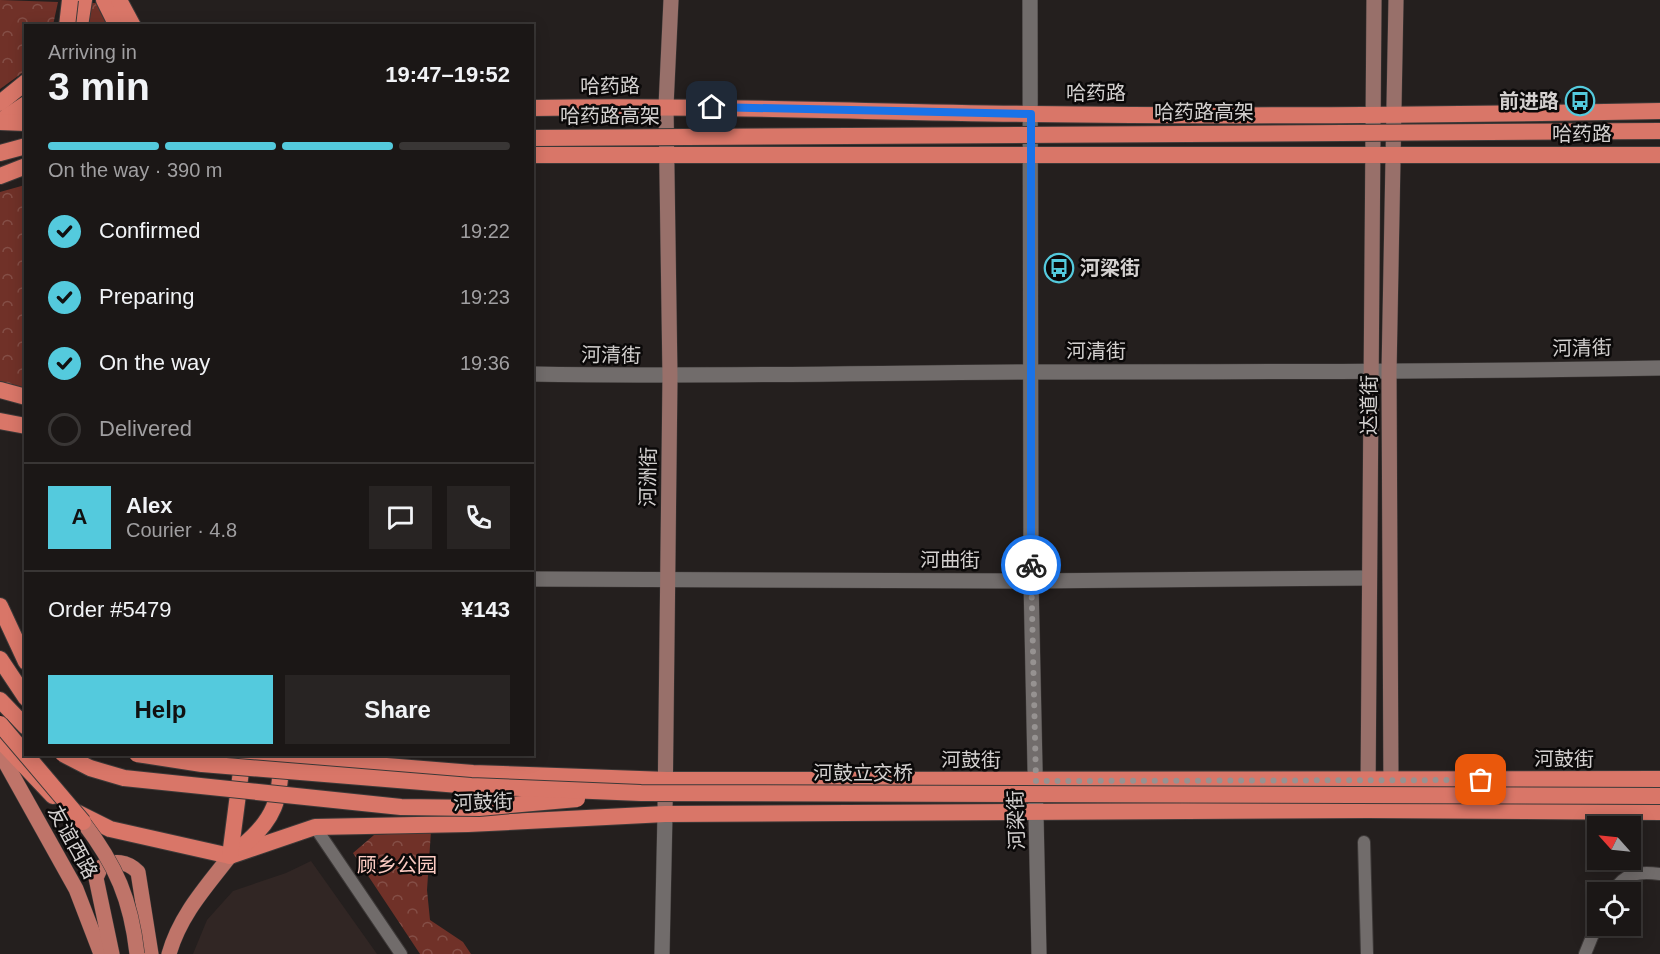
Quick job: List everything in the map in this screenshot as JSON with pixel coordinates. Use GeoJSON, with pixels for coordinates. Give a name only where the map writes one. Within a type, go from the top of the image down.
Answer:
{"type":"FeatureCollection","features":[{"type":"Feature","properties":{"kind":"highway"},"geometry":{"type":"LineString","coordinates":[[67,24],[70,0]]}},
{"type":"Feature","properties":{"kind":"highway"},"geometry":{"type":"LineString","coordinates":[[80,24],[84,0]]}},
{"type":"Feature","properties":{"kind":"highway"},"geometry":{"type":"LineString","coordinates":[[104,0],[116,24]]}},
{"type":"Feature","properties":{"kind":"highway"},"geometry":{"type":"LineString","coordinates":[[119,0],[132,24]]}},
{"type":"Feature","properties":{"kind":"highway"},"geometry":{"type":"LineString","coordinates":[[0,103],[24,84]]}},
{"type":"Feature","properties":{"kind":"highway"},"geometry":{"type":"LineString","coordinates":[[0,121],[24,105]]}},
{"type":"Feature","properties":{"kind":"highway","name":"哈药路"},"geometry":{"type":"LineString","coordinates":[[534,108],[666,106],[1031,114],[1373,116],[1660,111]]}},
{"type":"Feature","properties":{"kind":"highway"},"geometry":{"type":"LineString","coordinates":[[0,121],[24,123]]}},
{"type":"Feature","properties":{"kind":"highway","name":"哈药路高架"},"geometry":{"type":"LineString","coordinates":[[534,138],[1660,131]]}},
{"type":"Feature","properties":{"kind":"highway"},"geometry":{"type":"LineString","coordinates":[[0,153],[24,147]]}},
{"type":"Feature","properties":{"kind":"highway","name":"哈药路"},"geometry":{"type":"LineString","coordinates":[[534,155],[1030,156],[1372,153],[1660,155]]}},
{"type":"Feature","properties":{"kind":"highway"},"geometry":{"type":"LineString","coordinates":[[0,178],[24,167]]}},
{"type":"Feature","properties":{"kind":"highway"},"geometry":{"type":"LineString","coordinates":[[0,178],[24,172]]}},
{"type":"Feature","properties":{"kind":"highway"},"geometry":{"type":"LineString","coordinates":[[0,390],[24,397]]}},
{"type":"Feature","properties":{"kind":"highway"},"geometry":{"type":"LineString","coordinates":[[0,421],[24,426]]}},
{"type":"Feature","properties":{"kind":"highway"},"geometry":{"type":"LineString","coordinates":[[0,606],[24,658]]}},
{"type":"Feature","properties":{"kind":"highway"},"geometry":{"type":"LineString","coordinates":[[0,659],[24,695]]}},
{"type":"Feature","properties":{"kind":"highway"},"geometry":{"type":"LineString","coordinates":[[0,700],[24,725]]}},
{"type":"Feature","properties":{"kind":"highway"},"geometry":{"type":"LineString","coordinates":[[0,724],[24,752]]}},
{"type":"Feature","properties":{"kind":"highway"},"geometry":{"type":"LineString","coordinates":[[0,740],[47,791],[95,824],[230,856]]}},
{"type":"Feature","properties":{"kind":"highway"},"geometry":{"type":"LineString","coordinates":[[27,756],[83,822]]}},
{"type":"Feature","properties":{"kind":"highway"},"geometry":{"type":"LineString","coordinates":[[67,756],[90,768],[124,778],[401,807],[478,808],[641,793]]}},
{"type":"Feature","properties":{"kind":"highway"},"geometry":{"type":"LineString","coordinates":[[150,756],[202,764],[459,785],[641,793]]}},
{"type":"Feature","properties":{"kind":"highway"},"geometry":{"type":"LineString","coordinates":[[230,856],[240,756]]}},
{"type":"Feature","properties":{"kind":"highway","name":"河鼓街"},"geometry":{"type":"LineString","coordinates":[[261,756],[473,773],[667,780],[1660,779]]}},
{"type":"Feature","properties":{"kind":"highway"},"geometry":{"type":"LineString","coordinates":[[230,856],[254,837],[276,809],[282,757]]}},
{"type":"Feature","properties":{"kind":"highway","name":"河鼓立交桥"},"geometry":{"type":"LineString","coordinates":[[641,793],[1660,796]]}},
{"type":"Feature","properties":{"kind":"highway","name":"河鼓街"},"geometry":{"type":"LineString","coordinates":[[230,856],[315,827],[468,824],[665,814],[1368,810],[1660,812]]}},
{"type":"Feature","properties":{"kind":"main road","name":"河洲街"},"geometry":{"type":"LineString","coordinates":[[665,814],[670,377],[666,106],[671,0]]}},
{"type":"Feature","properties":{"kind":"main road"},"geometry":{"type":"LineString","coordinates":[[1368,810],[1374,0]]}},
{"type":"Feature","properties":{"kind":"main road","name":"达道街"},"geometry":{"type":"LineString","coordinates":[[1391,810],[1389,373],[1396,116],[1396,0]]}},
{"type":"Feature","properties":{"kind":"main road","name":"友谊西路"},"geometry":{"type":"LineString","coordinates":[[0,753],[76,889],[100,954]]}},
{"type":"Feature","properties":{"kind":"main road"},"geometry":{"type":"LineString","coordinates":[[83,822],[108,855],[122,885],[132,918],[137,954]]}},
{"type":"Feature","properties":{"kind":"main road"},"geometry":{"type":"LineString","coordinates":[[170,954],[177,931],[193,902],[230,856]]}},
{"type":"Feature","properties":{"kind":"main road"},"geometry":{"type":"LineString","coordinates":[[112,954],[96,878],[100,867],[114,862],[126,864],[138,872],[151,954]]}},
{"type":"Feature","properties":{"kind":"street","name":"河梁街"},"geometry":{"type":"LineString","coordinates":[[1030,0],[1029,372],[1039,954]]}},
{"type":"Feature","properties":{"kind":"street","name":"河清街"},"geometry":{"type":"LineString","coordinates":[[534,374],[670,377],[1029,372],[1389,373],[1660,368]]}},
{"type":"Feature","properties":{"kind":"street","name":"河曲街"},"geometry":{"type":"LineString","coordinates":[[534,579],[1031,581],[1368,578]]}},
{"type":"Feature","properties":{"kind":"street","name":"河洲街"},"geometry":{"type":"LineString","coordinates":[[662,954],[665,814]]}},
{"type":"Feature","properties":{"kind":"street"},"geometry":{"type":"LineString","coordinates":[[315,827],[401,954]]}},
{"type":"Feature","properties":{"kind":"street"},"geometry":{"type":"LineString","coordinates":[[1364,842],[1367,954]]}},
{"type":"Feature","properties":{"kind":"street"},"geometry":{"type":"LineString","coordinates":[[1619,882],[1641,872],[1660,874]]}},
{"type":"Feature","properties":{"kind":"street"},"geometry":{"type":"LineString","coordinates":[[1585,954],[1592,936]]}},
{"type":"Feature","properties":{"kind":"shaded area"},"geometry":{"type":"Polygon","coordinates":[[[311,861],[377,954],[193,954],[207,920],[233,891],[286,873],[311,861]]]}},
{"type":"Feature","properties":{"kind":"green space"},"geometry":{"type":"Polygon","coordinates":[[[0,0],[58,2],[53,24],[24,24],[24,72],[0,89],[0,0]]]}},
{"type":"Feature","properties":{"kind":"green space"},"geometry":{"type":"Polygon","coordinates":[[[91,3],[96,3],[106,24],[88,24],[91,3]]]}},
{"type":"Feature","properties":{"kind":"green space"},"geometry":{"type":"Polygon","coordinates":[[[24,186],[24,388],[0,381],[0,192],[24,186]]]}},
{"type":"Feature","properties":{"kind":"green space","name":"顾乡公园"},"geometry":{"type":"Polygon","coordinates":[[[431,831],[427,890],[430,920],[463,942],[471,954],[420,954],[353,853],[374,835],[431,831]]]}},
{"type":"Feature","properties":{"kind":"way so far"},"geometry":{"type":"LineString","coordinates":[[1031,565],[1036,781],[1481,780]]}},
{"type":"Feature","properties":{"kind":"place","name":"前进路"},"geometry":{"type":"Point","coordinates":[1580,101]}},
{"type":"Feature","properties":{"kind":"place","name":"河梁街"},"geometry":{"type":"Point","coordinates":[1059,268]}},
{"type":"Feature","properties":{"kind":"route"},"geometry":{"type":"LineString","coordinates":[[712,107],[1031,114],[1029,372],[1031,565]]}}]}
